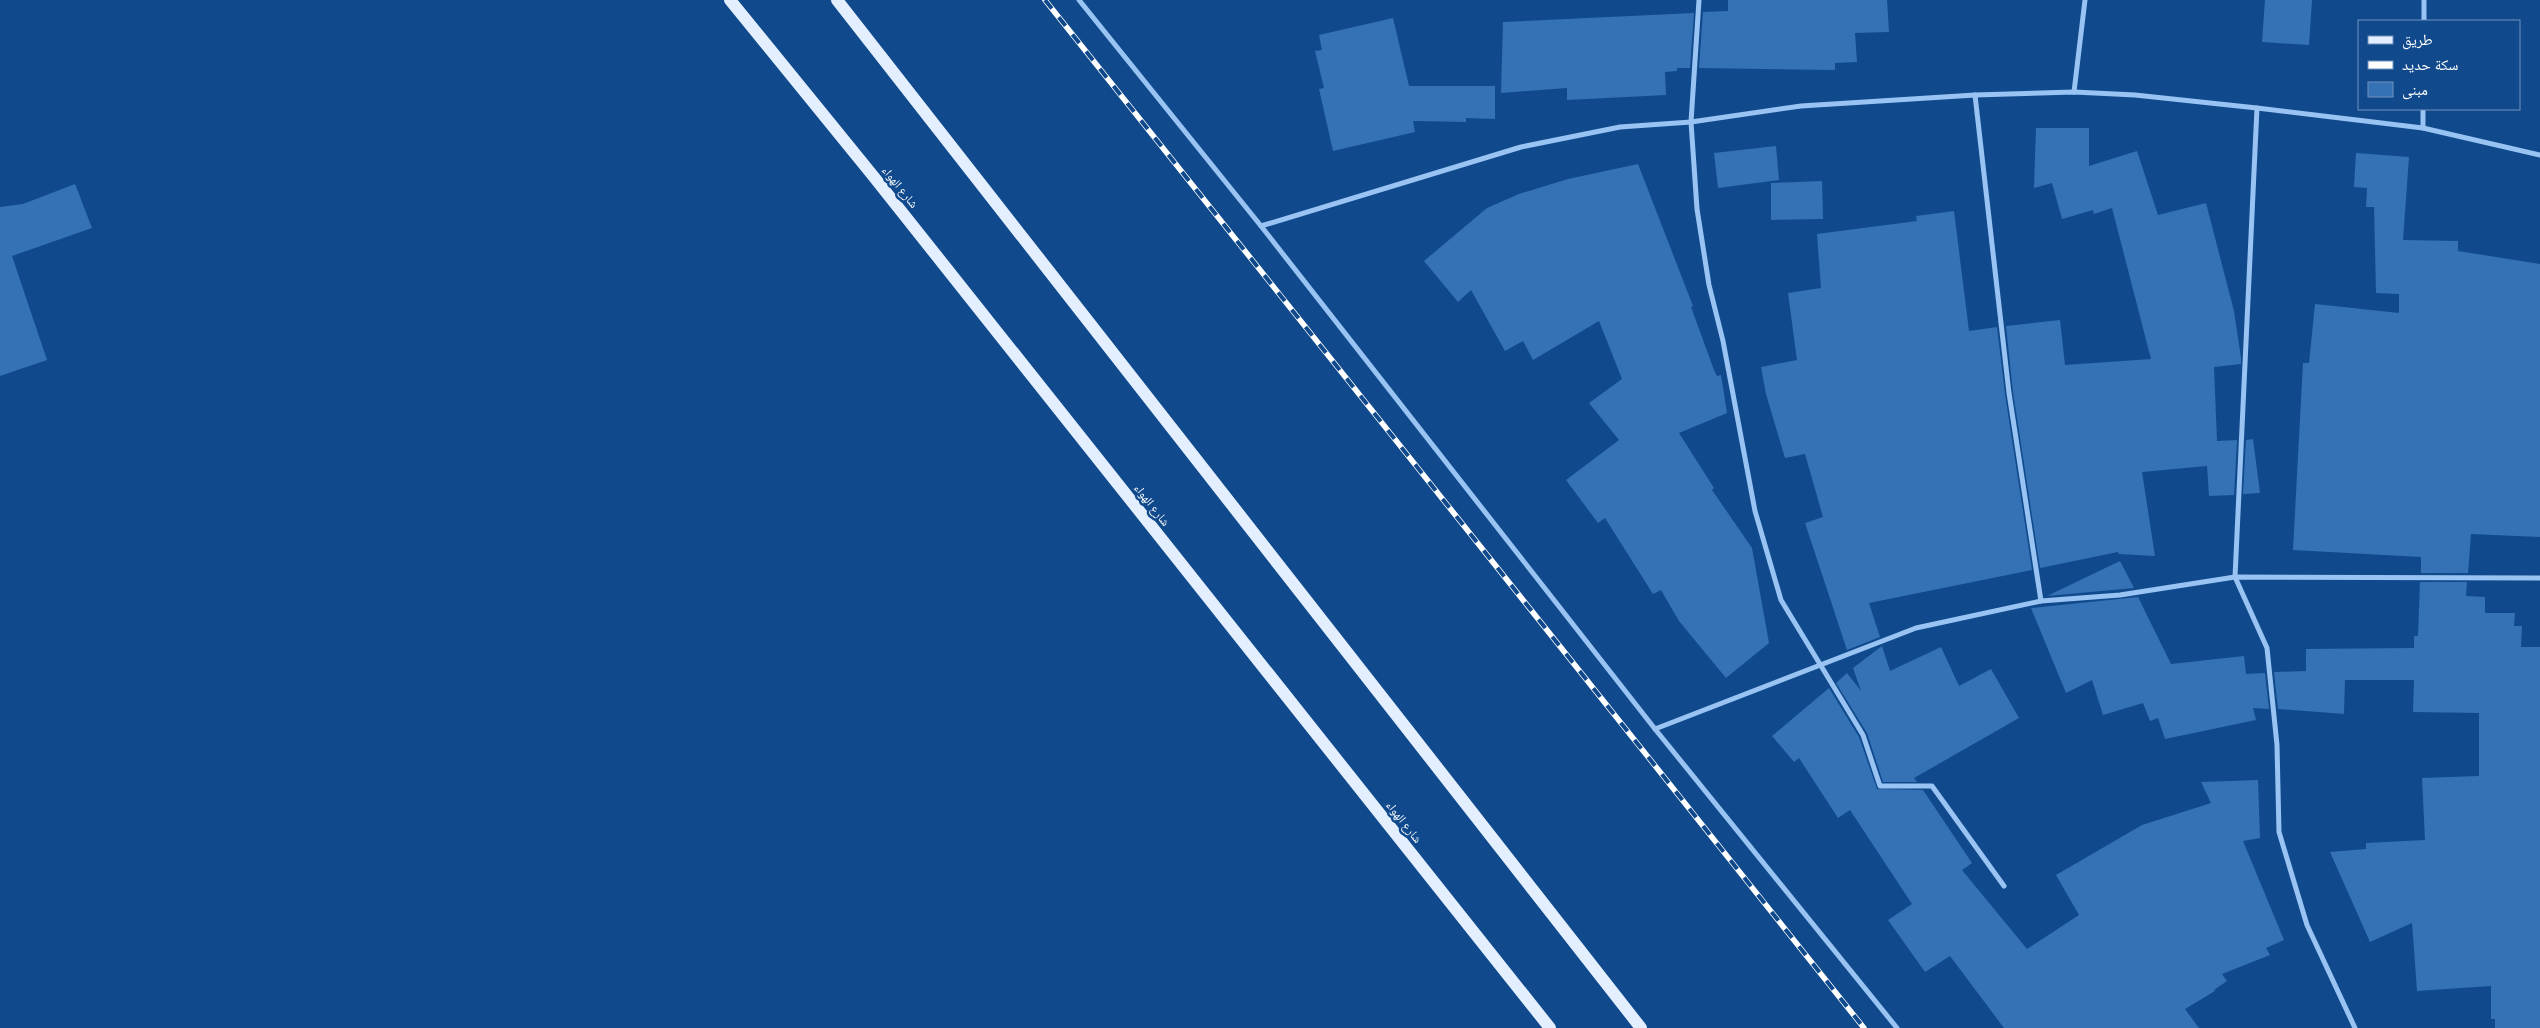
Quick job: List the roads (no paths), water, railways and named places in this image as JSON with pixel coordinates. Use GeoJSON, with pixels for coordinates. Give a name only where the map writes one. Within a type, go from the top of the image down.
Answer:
{"type":"FeatureCollection","features":[{"type":"Feature","properties":{"kind":"main road","name":"شارع الهواء"},"geometry":{"type":"LineString","coordinates":[[730,0],[880,184],[1550,1028]]}},
{"type":"Feature","properties":{"kind":"main road"},"geometry":{"type":"LineString","coordinates":[[837,0],[1641,1028]]}},
{"type":"Feature","properties":{"kind":"street"},"geometry":{"type":"LineString","coordinates":[[1078,0],[1261,226],[1655,729],[1897,1028]]}},
{"type":"Feature","properties":{"kind":"street"},"geometry":{"type":"LineString","coordinates":[[1699,0],[1690,122],[1697,209],[1709,285],[1723,341],[1755,511],[1780,600],[1863,735],[1880,786],[1932,786],[2004,886]]}},
{"type":"Feature","properties":{"kind":"street"},"geometry":{"type":"LineString","coordinates":[[2074,92],[2086,0]]}},
{"type":"Feature","properties":{"kind":"street"},"geometry":{"type":"LineString","coordinates":[[2424,0],[2424,20]]}},
{"type":"Feature","properties":{"kind":"street"},"geometry":{"type":"LineString","coordinates":[[1261,226],[1521,147],[1620,128],[1690,122],[1801,106],[1975,95],[2074,92],[2134,95],[2257,108],[2423,128],[2540,155]]}},
{"type":"Feature","properties":{"kind":"street"},"geometry":{"type":"LineString","coordinates":[[1975,95],[2010,393],[2041,601]]}},
{"type":"Feature","properties":{"kind":"street"},"geometry":{"type":"LineString","coordinates":[[2257,108],[2235,577],[2267,648],[2277,745],[2280,832],[2307,925],[2355,1028]]}},
{"type":"Feature","properties":{"kind":"street"},"geometry":{"type":"LineString","coordinates":[[2423,110],[2423,128]]}},
{"type":"Feature","properties":{"kind":"street"},"geometry":{"type":"LineString","coordinates":[[1655,729],[1916,628],[2041,601],[2120,595],[2235,577],[2540,578]]}},
{"type":"Feature","properties":{"kind":"railway"},"geometry":{"type":"LineString","coordinates":[[1045,0],[1864,1028]]}}]}
